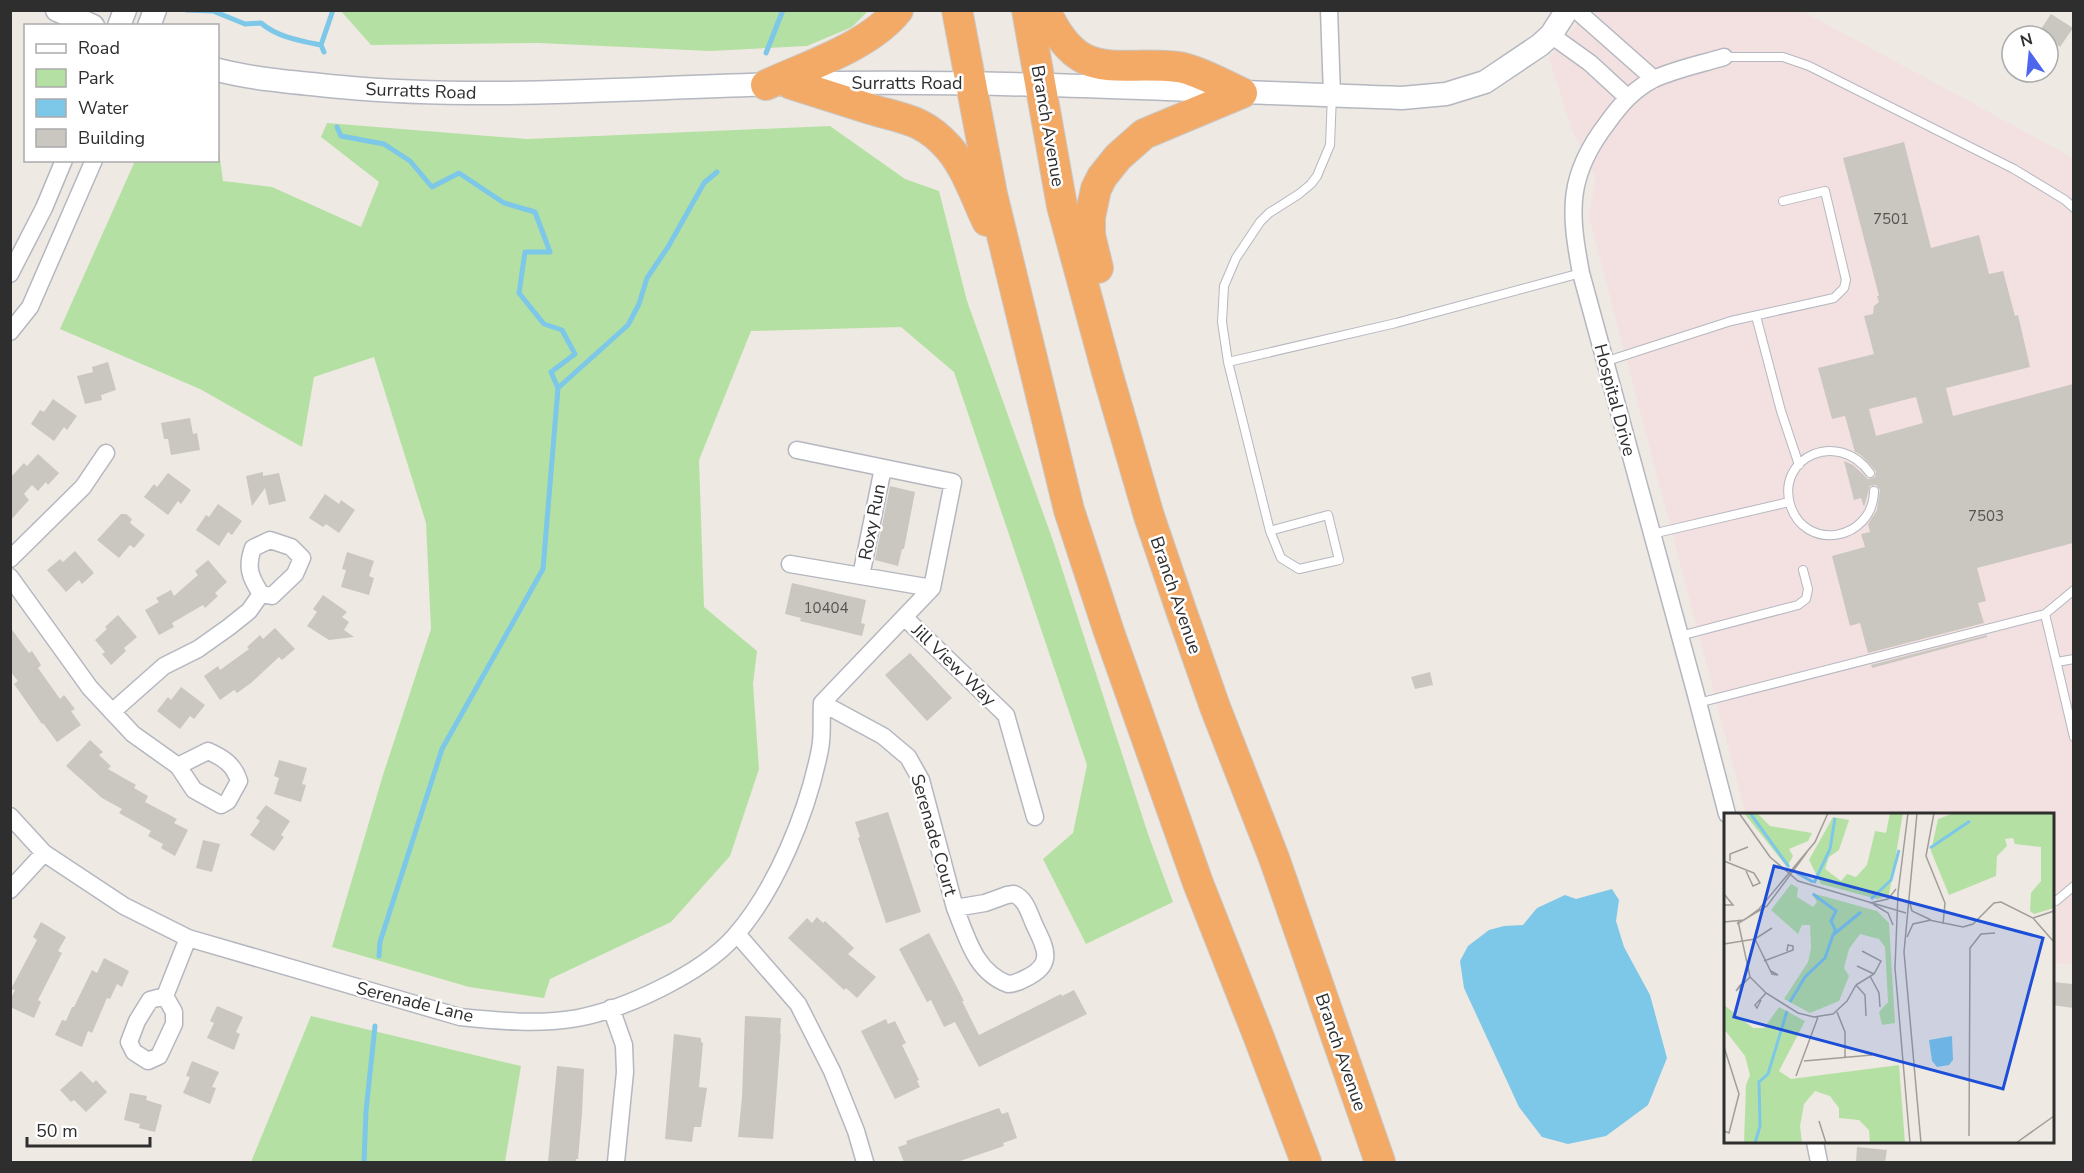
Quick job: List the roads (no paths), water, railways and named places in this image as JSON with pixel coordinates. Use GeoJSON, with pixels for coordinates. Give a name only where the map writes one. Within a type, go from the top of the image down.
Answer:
{"type":"FeatureCollection","features":[{"type":"Feature","properties":{"kind":"highway"},"geometry":{"type":"LineString","coordinates":[[778,84],[865,39],[889,21],[898,10]]}},
{"type":"Feature","properties":{"kind":"highway"},"geometry":{"type":"LineString","coordinates":[[957,10],[1009,269],[1069,510],[1109,632],[1198,883],[1306,1162]]}},
{"type":"Feature","properties":{"kind":"highway","name":"Branch Avenue"},"geometry":{"type":"LineString","coordinates":[[1027,10],[1062,206],[1149,516],[1215,706],[1274,858],[1380,1162]]}},
{"type":"Feature","properties":{"kind":"highway"},"geometry":{"type":"LineString","coordinates":[[1045,10],[1064,42],[1084,60],[1099,65],[1180,67],[1242,93]]}},
{"type":"Feature","properties":{"kind":"highway"},"geometry":{"type":"LineString","coordinates":[[778,84],[905,117],[932,133],[948,147],[960,164],[1009,269]]}},
{"type":"Feature","properties":{"kind":"highway"},"geometry":{"type":"LineString","coordinates":[[1107,372],[1117,347],[1090,235],[1090,217],[1096,189],[1102,177],[1118,157],[1132,142],[1144,134],[1242,93]]}},
{"type":"Feature","properties":{"kind":"main road"},"geometry":{"type":"LineString","coordinates":[[57,10],[88,24]]}},
{"type":"Feature","properties":{"kind":"main road","name":"Surratts Road"},"geometry":{"type":"LineString","coordinates":[[219,70],[272,80],[365,89],[451,93],[546,93],[778,84],[971,83],[1402,98],[1446,94],[1485,82],[1551,35],[1567,10]]}},
{"type":"Feature","properties":{"kind":"street"},"geometry":{"type":"LineString","coordinates":[[1329,10],[1332,95]]}},
{"type":"Feature","properties":{"kind":"street"},"geometry":{"type":"LineString","coordinates":[[1575,10],[1654,79]]}},
{"type":"Feature","properties":{"kind":"street"},"geometry":{"type":"LineString","coordinates":[[1551,35],[1590,63],[1627,98]]}},
{"type":"Feature","properties":{"kind":"street","name":"Hospital Drive"},"geometry":{"type":"LineString","coordinates":[[1724,57],[1654,79],[1627,98],[1587,152],[1577,175],[1572,219],[1581,273],[1604,362],[1727,813]]}},
{"type":"Feature","properties":{"kind":"street"},"geometry":{"type":"LineString","coordinates":[[10,274],[44,207],[63,162]]}},
{"type":"Feature","properties":{"kind":"street"},"geometry":{"type":"LineString","coordinates":[[10,332],[30,307],[93,162]]}},
{"type":"Feature","properties":{"kind":"street"},"geometry":{"type":"LineString","coordinates":[[797,450],[953,482],[932,588],[822,703]]}},
{"type":"Feature","properties":{"kind":"street"},"geometry":{"type":"LineString","coordinates":[[10,559],[82,487],[106,453]]}},
{"type":"Feature","properties":{"kind":"street","name":"Roxy Run"},"geometry":{"type":"LineString","coordinates":[[861,576],[883,468]]}},
{"type":"Feature","properties":{"kind":"street"},"geometry":{"type":"LineString","coordinates":[[790,564],[932,588]]}},
{"type":"Feature","properties":{"kind":"street"},"geometry":{"type":"LineString","coordinates":[[10,578],[90,688],[133,734],[178,766]]}},
{"type":"Feature","properties":{"kind":"street"},"geometry":{"type":"LineString","coordinates":[[112,712],[164,666],[198,649],[229,627],[249,611],[261,594]]}},
{"type":"Feature","properties":{"kind":"street","name":"Jill View Way"},"geometry":{"type":"LineString","coordinates":[[904,617],[1006,715],[1035,817]]}},
{"type":"Feature","properties":{"kind":"street","name":"Serenade Court"},"geometry":{"type":"LineString","coordinates":[[822,703],[883,736],[912,763],[921,780],[955,908],[974,956],[994,978],[1008,984],[1013,984],[1035,973],[1041,967],[1046,956],[1042,940],[1025,902],[1017,896],[1007,895],[985,903],[955,908]]}},
{"type":"Feature","properties":{"kind":"street","name":"Serenade Lane"},"geometry":{"type":"LineString","coordinates":[[10,816],[44,853],[124,906],[188,938],[460,1017],[504,1021],[578,1018],[611,1008],[679,978],[712,957],[737,934],[754,912],[792,840],[820,748],[822,703]]}},
{"type":"Feature","properties":{"kind":"street"},"geometry":{"type":"LineString","coordinates":[[10,890],[44,853]]}},
{"type":"Feature","properties":{"kind":"street"},"geometry":{"type":"LineString","coordinates":[[737,934],[798,1004],[832,1071],[865,1162]]}},
{"type":"Feature","properties":{"kind":"street"},"geometry":{"type":"LineString","coordinates":[[165,996],[188,938]]}},
{"type":"Feature","properties":{"kind":"street"},"geometry":{"type":"LineString","coordinates":[[611,1008],[624,1045],[625,1072],[616,1162]]}},
{"type":"Feature","properties":{"kind":"street"},"geometry":{"type":"LineString","coordinates":[[1815,1143],[1819,1162]]}},
{"type":"Feature","properties":{"kind":"lane"},"geometry":{"type":"LineString","coordinates":[[1724,57],[1783,57],[1809,66],[2014,169],[2065,200],[2073,208]]}},
{"type":"Feature","properties":{"kind":"lane"},"geometry":{"type":"LineString","coordinates":[[1270,531],[1328,515],[1340,560],[1299,569],[1281,558],[1270,531],[1228,362],[1222,322],[1222,301],[1227,274],[1260,222],[1269,213],[1299,194],[1317,176],[1330,145],[1332,95]]}},
{"type":"Feature","properties":{"kind":"lane"},"geometry":{"type":"LineString","coordinates":[[1604,362],[1731,321],[1834,298],[1844,288],[1846,280],[1825,191],[1783,201]]}},
{"type":"Feature","properties":{"kind":"lane"},"geometry":{"type":"LineString","coordinates":[[1228,362],[1396,323],[1581,273]]}},
{"type":"Feature","properties":{"kind":"lane"},"geometry":{"type":"LineString","coordinates":[[1755,316],[1781,411],[1799,465]]}},
{"type":"Feature","properties":{"kind":"lane"},"geometry":{"type":"LineString","coordinates":[[1870,473],[1854,456],[1843,452],[1831,450],[1813,454],[1799,465],[1792,476],[1788,489],[1789,502],[1793,514],[1810,530],[1822,535],[1834,536],[1856,528],[1865,519],[1871,509],[1874,490]]}},
{"type":"Feature","properties":{"kind":"lane"},"geometry":{"type":"LineString","coordinates":[[1652,534],[1789,502]]}},
{"type":"Feature","properties":{"kind":"lane"},"geometry":{"type":"LineString","coordinates":[[1680,636],[1798,605],[1806,599],[1808,589],[1803,570]]}},
{"type":"Feature","properties":{"kind":"lane"},"geometry":{"type":"LineString","coordinates":[[1698,703],[2045,614],[2073,590]]}},
{"type":"Feature","properties":{"kind":"lane"},"geometry":{"type":"LineString","coordinates":[[2045,614],[2073,737]]}},
{"type":"Feature","properties":{"kind":"lane"},"geometry":{"type":"LineString","coordinates":[[2057,662],[2073,659]]}},
{"type":"Feature","properties":{"kind":"lane"},"geometry":{"type":"LineString","coordinates":[[2054,902],[2073,886]]}},
{"type":"Feature","properties":{"kind":"water"},"geometry":{"type":"Polygon","coordinates":[[[1612,889],[1619,900],[1616,921],[1624,947],[1650,995],[1667,1058],[1648,1105],[1606,1136],[1568,1144],[1542,1137],[1519,1107],[1464,988],[1460,961],[1468,946],[1489,930],[1523,925],[1537,908],[1565,895],[1576,899],[1612,889]]]}},
{"type":"Feature","properties":{"kind":"waterway"},"geometry":{"type":"LineString","coordinates":[[186,10],[213,11],[245,24],[261,23],[282,35],[321,45]]}},
{"type":"Feature","properties":{"kind":"waterway"},"geometry":{"type":"LineString","coordinates":[[324,52],[321,45],[333,10]]}},
{"type":"Feature","properties":{"kind":"waterway"},"geometry":{"type":"LineString","coordinates":[[766,53],[783,10]]}},
{"type":"Feature","properties":{"kind":"waterway"},"geometry":{"type":"LineString","coordinates":[[337,127],[341,136],[384,144],[410,161],[432,187],[459,173],[504,203],[535,212],[550,252],[525,252],[519,293],[544,324],[562,330],[575,354],[551,372],[558,388]]}},
{"type":"Feature","properties":{"kind":"waterway"},"geometry":{"type":"LineString","coordinates":[[379,956],[380,942],[442,749],[543,569],[558,388],[628,325],[639,304],[647,278],[668,247],[704,183],[717,172]]}},
{"type":"Feature","properties":{"kind":"waterway"},"geometry":{"type":"LineString","coordinates":[[364,1162],[366,1111],[375,1026]]}}]}
